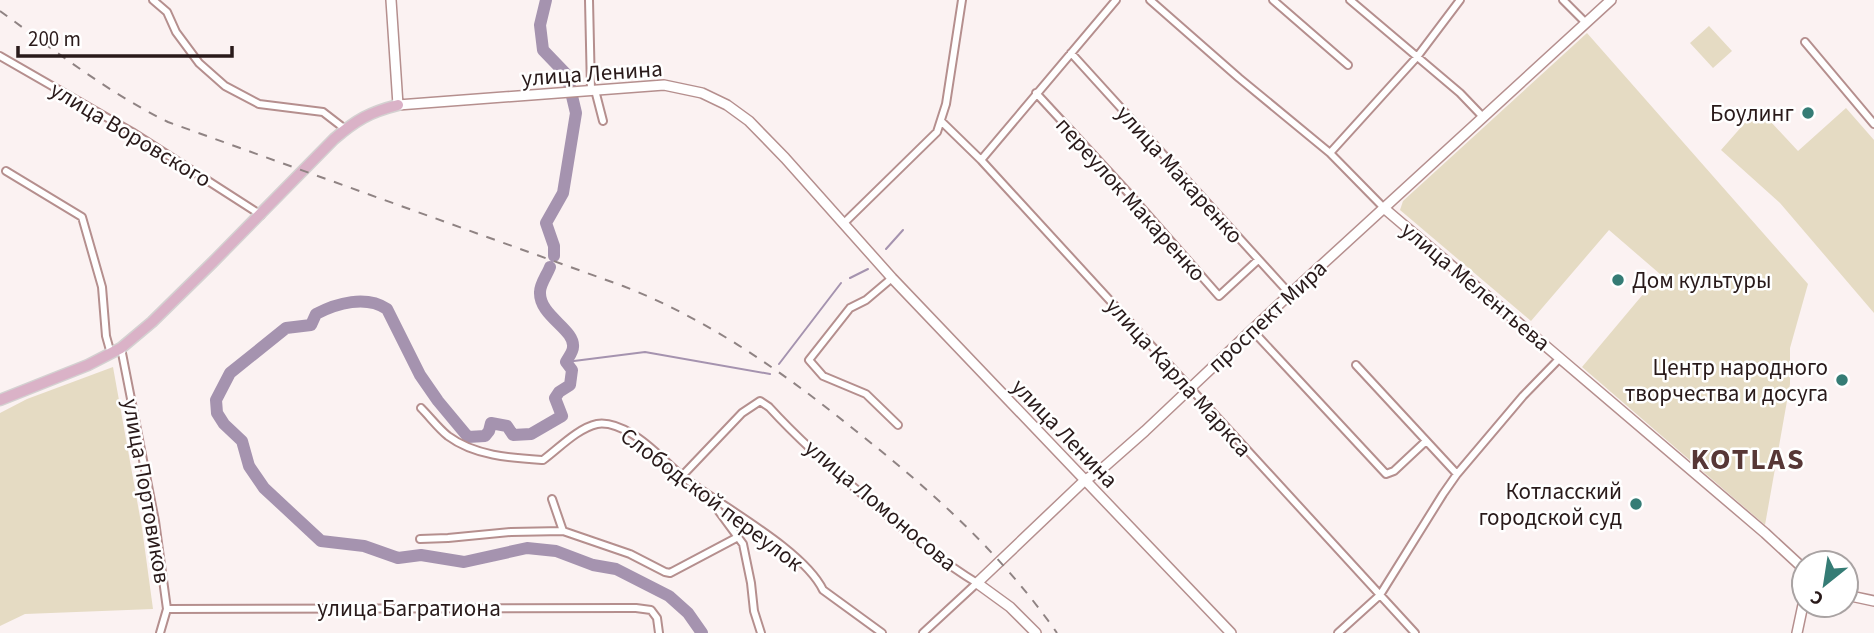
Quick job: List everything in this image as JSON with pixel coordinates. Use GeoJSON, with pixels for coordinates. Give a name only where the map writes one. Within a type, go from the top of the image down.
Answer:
{"type":"FeatureCollection","features":[{"type":"Feature","properties":{"kind":"main road","name":"улица Ленина"},"geometry":{"type":"LineString","coordinates":[[0,400],[121,348],[152,322],[345,129],[373,111],[398,105]]}},
{"type":"Feature","properties":{"kind":"street"},"geometry":{"type":"LineString","coordinates":[[153,0],[167,12],[176,32],[199,63],[225,86],[259,104],[323,112],[345,129]]}},
{"type":"Feature","properties":{"kind":"street"},"geometry":{"type":"LineString","coordinates":[[391,0],[398,105]]}},
{"type":"Feature","properties":{"kind":"street"},"geometry":{"type":"LineString","coordinates":[[589,0],[590,90],[603,121]]}},
{"type":"Feature","properties":{"kind":"street"},"geometry":{"type":"LineString","coordinates":[[843,224],[937,132],[946,104],[961,0]]}},
{"type":"Feature","properties":{"kind":"street"},"geometry":{"type":"LineString","coordinates":[[981,160],[1116,0]]}},
{"type":"Feature","properties":{"kind":"street","name":"улица Мелентьева"},"geometry":{"type":"LineString","coordinates":[[1150,0],[1238,78],[1330,153],[1385,209],[1790,557]]}},
{"type":"Feature","properties":{"kind":"street"},"geometry":{"type":"LineString","coordinates":[[1273,0],[1348,65]]}},
{"type":"Feature","properties":{"kind":"street"},"geometry":{"type":"LineString","coordinates":[[1350,0],[1460,93],[1483,117]]}},
{"type":"Feature","properties":{"kind":"street"},"geometry":{"type":"LineString","coordinates":[[1330,153],[1417,57],[1460,0]]}},
{"type":"Feature","properties":{"kind":"street"},"geometry":{"type":"LineString","coordinates":[[1563,0],[1586,23]]}},
{"type":"Feature","properties":{"kind":"street","name":"проспект Мира"},"geometry":{"type":"LineString","coordinates":[[923,633],[1084,481],[1103,468],[1611,0]]}},
{"type":"Feature","properties":{"kind":"street"},"geometry":{"type":"LineString","coordinates":[[1805,42],[1874,124]]}},
{"type":"Feature","properties":{"kind":"street","name":"улица Макаренко"},"geometry":{"type":"LineString","coordinates":[[1070,53],[1290,294]]}},
{"type":"Feature","properties":{"kind":"street","name":"улица Воровского"},"geometry":{"type":"LineString","coordinates":[[0,56],[132,132],[261,215]]}},
{"type":"Feature","properties":{"kind":"street","name":"улица Ленина"},"geometry":{"type":"LineString","coordinates":[[398,105],[664,85],[714,98],[749,121],[892,278],[1231,633]]}},
{"type":"Feature","properties":{"kind":"street","name":"переулок Макаренко"},"geometry":{"type":"LineString","coordinates":[[1036,93],[1219,296],[1258,260]]}},
{"type":"Feature","properties":{"kind":"street","name":"улица Карла Маркса"},"geometry":{"type":"LineString","coordinates":[[942,121],[981,160],[1415,633]]}},
{"type":"Feature","properties":{"kind":"street"},"geometry":{"type":"LineString","coordinates":[[6,171],[82,217],[102,287],[106,336],[111,354]]}},
{"type":"Feature","properties":{"kind":"street"},"geometry":{"type":"LineString","coordinates":[[892,278],[866,300],[850,308],[809,360],[823,376],[866,394],[898,425]]}},
{"type":"Feature","properties":{"kind":"street"},"geometry":{"type":"LineString","coordinates":[[1252,330],[1386,474],[1394,471],[1426,441]]}},
{"type":"Feature","properties":{"kind":"street","name":"улица Портовиков"},"geometry":{"type":"LineString","coordinates":[[121,348],[155,521],[167,609],[160,633]]}},
{"type":"Feature","properties":{"kind":"street"},"geometry":{"type":"LineString","coordinates":[[1338,633],[1380,595],[1457,474],[1523,396],[1560,358]]}},
{"type":"Feature","properties":{"kind":"street"},"geometry":{"type":"LineString","coordinates":[[1356,365],[1457,474]]}},
{"type":"Feature","properties":{"kind":"street","name":"улица Ломоносова"},"geometry":{"type":"LineString","coordinates":[[682,476],[742,413],[760,401],[830,467],[933,555],[952,565],[1010,607],[1036,633]]}},
{"type":"Feature","properties":{"kind":"street","name":"Слободской переулок"},"geometry":{"type":"LineString","coordinates":[[421,408],[450,437],[470,448],[512,458],[543,460],[582,430],[597,424],[617,426],[635,435],[682,476],[793,555],[818,580],[824,590],[882,633]]}},
{"type":"Feature","properties":{"kind":"street"},"geometry":{"type":"LineString","coordinates":[[704,492],[738,537],[747,561],[754,611],[761,633]]}},
{"type":"Feature","properties":{"kind":"street"},"geometry":{"type":"LineString","coordinates":[[552,499],[563,531]]}},
{"type":"Feature","properties":{"kind":"street"},"geometry":{"type":"LineString","coordinates":[[420,539],[563,531],[630,554],[670,573],[738,537]]}},
{"type":"Feature","properties":{"kind":"street","name":"улица Багратиона"},"geometry":{"type":"LineString","coordinates":[[167,609],[421,609],[462,606],[636,608],[651,610],[657,618],[659,633]]}},
{"type":"Feature","properties":{"kind":"shaded area"},"geometry":{"type":"Polygon","coordinates":[[[1709,26],[1732,51],[1713,68],[1690,43],[1709,26]]]}},
{"type":"Feature","properties":{"kind":"shaded area"},"geometry":{"type":"Polygon","coordinates":[[[1587,33],[1808,284],[1790,348],[1790,384],[1765,525],[1582,367],[1660,274],[1609,230],[1531,321],[1400,210],[1403,201],[1587,33]]]}},
{"type":"Feature","properties":{"kind":"shaded area"},"geometry":{"type":"Polygon","coordinates":[[[1758,108],[1798,151],[1846,108],[1874,140],[1874,313],[1780,203],[1721,150],[1758,108]]]}},
{"type":"Feature","properties":{"kind":"shaded area"},"geometry":{"type":"Polygon","coordinates":[[[113,367],[142,528],[153,609],[25,614],[0,626],[0,413],[27,399],[113,367]]]}},
{"type":"Feature","properties":{"kind":"waterway"},"geometry":{"type":"LineString","coordinates":[[546,0],[540,25],[543,50],[567,75],[576,113],[563,193],[546,223],[554,246],[554,256]]}},
{"type":"Feature","properties":{"kind":"waterway"},"geometry":{"type":"LineString","coordinates":[[886,249],[903,230]]}},
{"type":"Feature","properties":{"kind":"waterway"},"geometry":{"type":"LineString","coordinates":[[550,267],[540,289],[541,301],[572,340],[573,349],[566,362],[572,370],[570,385],[555,398],[562,416],[531,434],[513,435],[507,426],[491,423],[485,436],[468,437],[420,375],[387,309],[370,302],[342,304],[316,314],[311,325],[286,328],[230,373],[216,400],[217,413],[224,424],[242,441],[249,466],[264,488],[321,541],[364,546],[398,558],[421,555],[464,562],[527,548],[556,551],[593,565],[616,569],[669,596],[688,613],[702,633]]}},
{"type":"Feature","properties":{"kind":"waterway"},"geometry":{"type":"LineString","coordinates":[[850,278],[868,269]]}},
{"type":"Feature","properties":{"kind":"waterway"},"geometry":{"type":"LineString","coordinates":[[779,364],[841,283]]}},
{"type":"Feature","properties":{"kind":"waterway"},"geometry":{"type":"LineString","coordinates":[[566,362],[645,352],[770,374]]}},
{"type":"Feature","properties":{"kind":"railway"},"geometry":{"type":"LineString","coordinates":[[0,11],[102,84],[168,122],[623,286],[716,332],[774,369],[912,477],[989,550],[1057,633]]}},
{"type":"Feature","properties":{"kind":"place","name":"Боулинг"},"geometry":{"type":"Point","coordinates":[1808,113]}},
{"type":"Feature","properties":{"kind":"place","name":"Дом культуры"},"geometry":{"type":"Point","coordinates":[1618,280]}},
{"type":"Feature","properties":{"kind":"place","name":"Центр народного творчества и досуга"},"geometry":{"type":"Point","coordinates":[1842,380]}},
{"type":"Feature","properties":{"kind":"place","name":"Котласский городской суд"},"geometry":{"type":"Point","coordinates":[1636,504]}},
{"type":"Feature","properties":{"kind":"district","name":"KOTLAS"},"geometry":{"type":"Point","coordinates":[1748,459]}}]}
